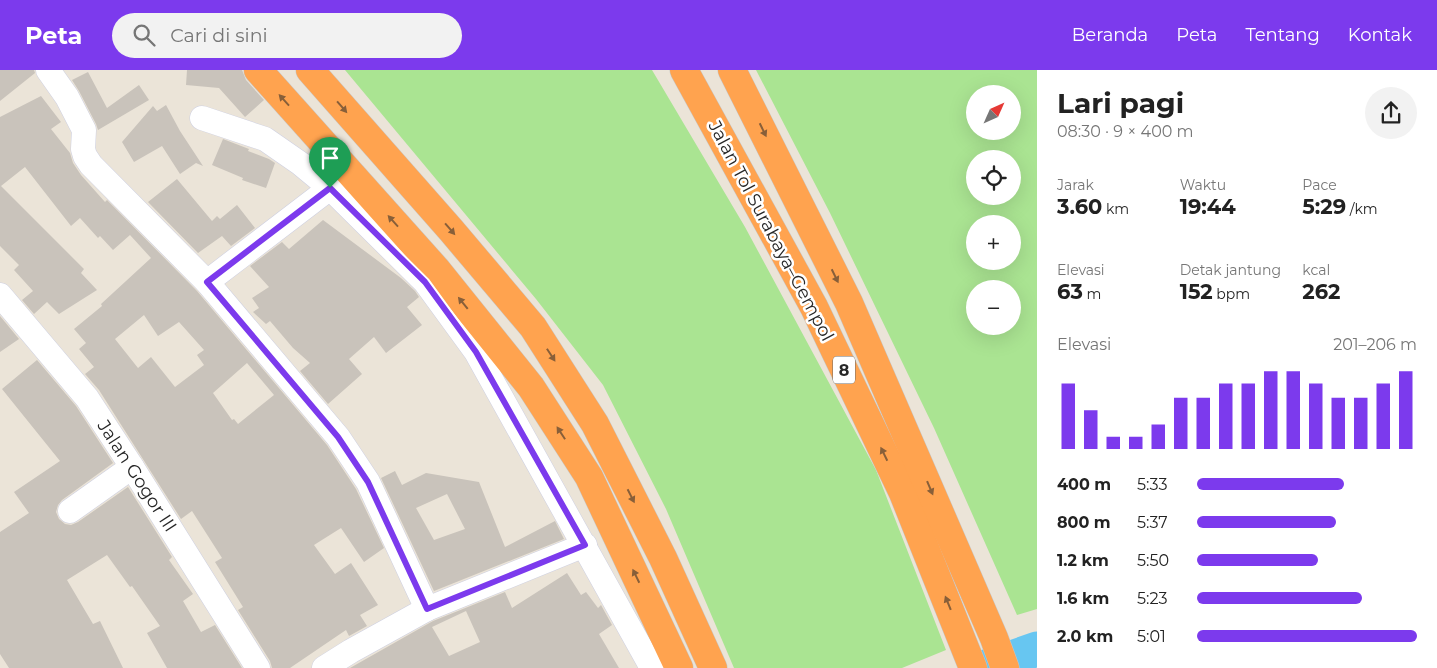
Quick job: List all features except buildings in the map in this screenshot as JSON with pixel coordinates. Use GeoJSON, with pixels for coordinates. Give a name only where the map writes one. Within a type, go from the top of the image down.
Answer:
{"type":"FeatureCollection","features":[{"type":"Feature","properties":{"kind":"highway"},"geometry":{"type":"LineString","coordinates":[[258,70],[437,270],[531,387],[589,477],[679,668]]}},
{"type":"Feature","properties":{"kind":"highway"},"geometry":{"type":"LineString","coordinates":[[310,70],[451,230],[532,327],[595,424],[678,590],[713,668]]}},
{"type":"Feature","properties":{"kind":"highway","name":"Jalan Tol Surabaya–Gempol"},"geometry":{"type":"LineString","coordinates":[[684,70],[818,316],[903,493],[970,658]]}},
{"type":"Feature","properties":{"kind":"highway","name":"Jalan Tol Surabaya–Gempol"},"geometry":{"type":"LineString","coordinates":[[737,78],[849,303],[994,638],[1005,668]]}},
{"type":"Feature","properties":{"kind":"highway"},"geometry":{"type":"LineString","coordinates":[[649,603],[678,590]]}},
{"type":"Feature","properties":{"kind":"street"},"geometry":{"type":"LineString","coordinates":[[48,70],[67,97],[84,130],[83,149],[88,161],[207,282],[338,437],[368,482],[427,609]]}},
{"type":"Feature","properties":{"kind":"street"},"geometry":{"type":"LineString","coordinates":[[202,118],[265,139],[301,164],[330,188],[425,282],[476,352],[652,668]]}},
{"type":"Feature","properties":{"kind":"street"},"geometry":{"type":"LineString","coordinates":[[207,282],[330,188]]}},
{"type":"Feature","properties":{"kind":"street","name":"Jalan Gogor III"},"geometry":{"type":"LineString","coordinates":[[0,296],[87,398],[132,466],[258,668]]}},
{"type":"Feature","properties":{"kind":"street"},"geometry":{"type":"LineString","coordinates":[[70,511],[132,466]]}},
{"type":"Feature","properties":{"kind":"street"},"geometry":{"type":"LineString","coordinates":[[324,668],[427,609],[585,545]]}},
{"type":"Feature","properties":{"kind":"street"},"geometry":{"type":"LineString","coordinates":[[622,614],[649,603]]}},
{"type":"Feature","properties":{"kind":"green space"},"geometry":{"type":"Polygon","coordinates":[[[345,70],[652,70],[745,227],[876,470],[946,650],[902,668],[734,668],[666,509],[603,385],[536,299],[345,70]]]}},
{"type":"Feature","properties":{"kind":"green space"},"geometry":{"type":"Polygon","coordinates":[[[756,70],[1037,70],[1037,609],[1017,615],[934,428],[830,213],[756,70]]]}},
{"type":"Feature","properties":{"kind":"waterway"},"geometry":{"type":"LineString","coordinates":[[983,668],[1037,649]]}},
{"type":"Feature","properties":{"kind":"route"},"geometry":{"type":"LineString","coordinates":[[330,188],[425,282],[476,352],[585,545],[427,609],[376,497],[338,437],[207,282],[330,188]]}}]}
